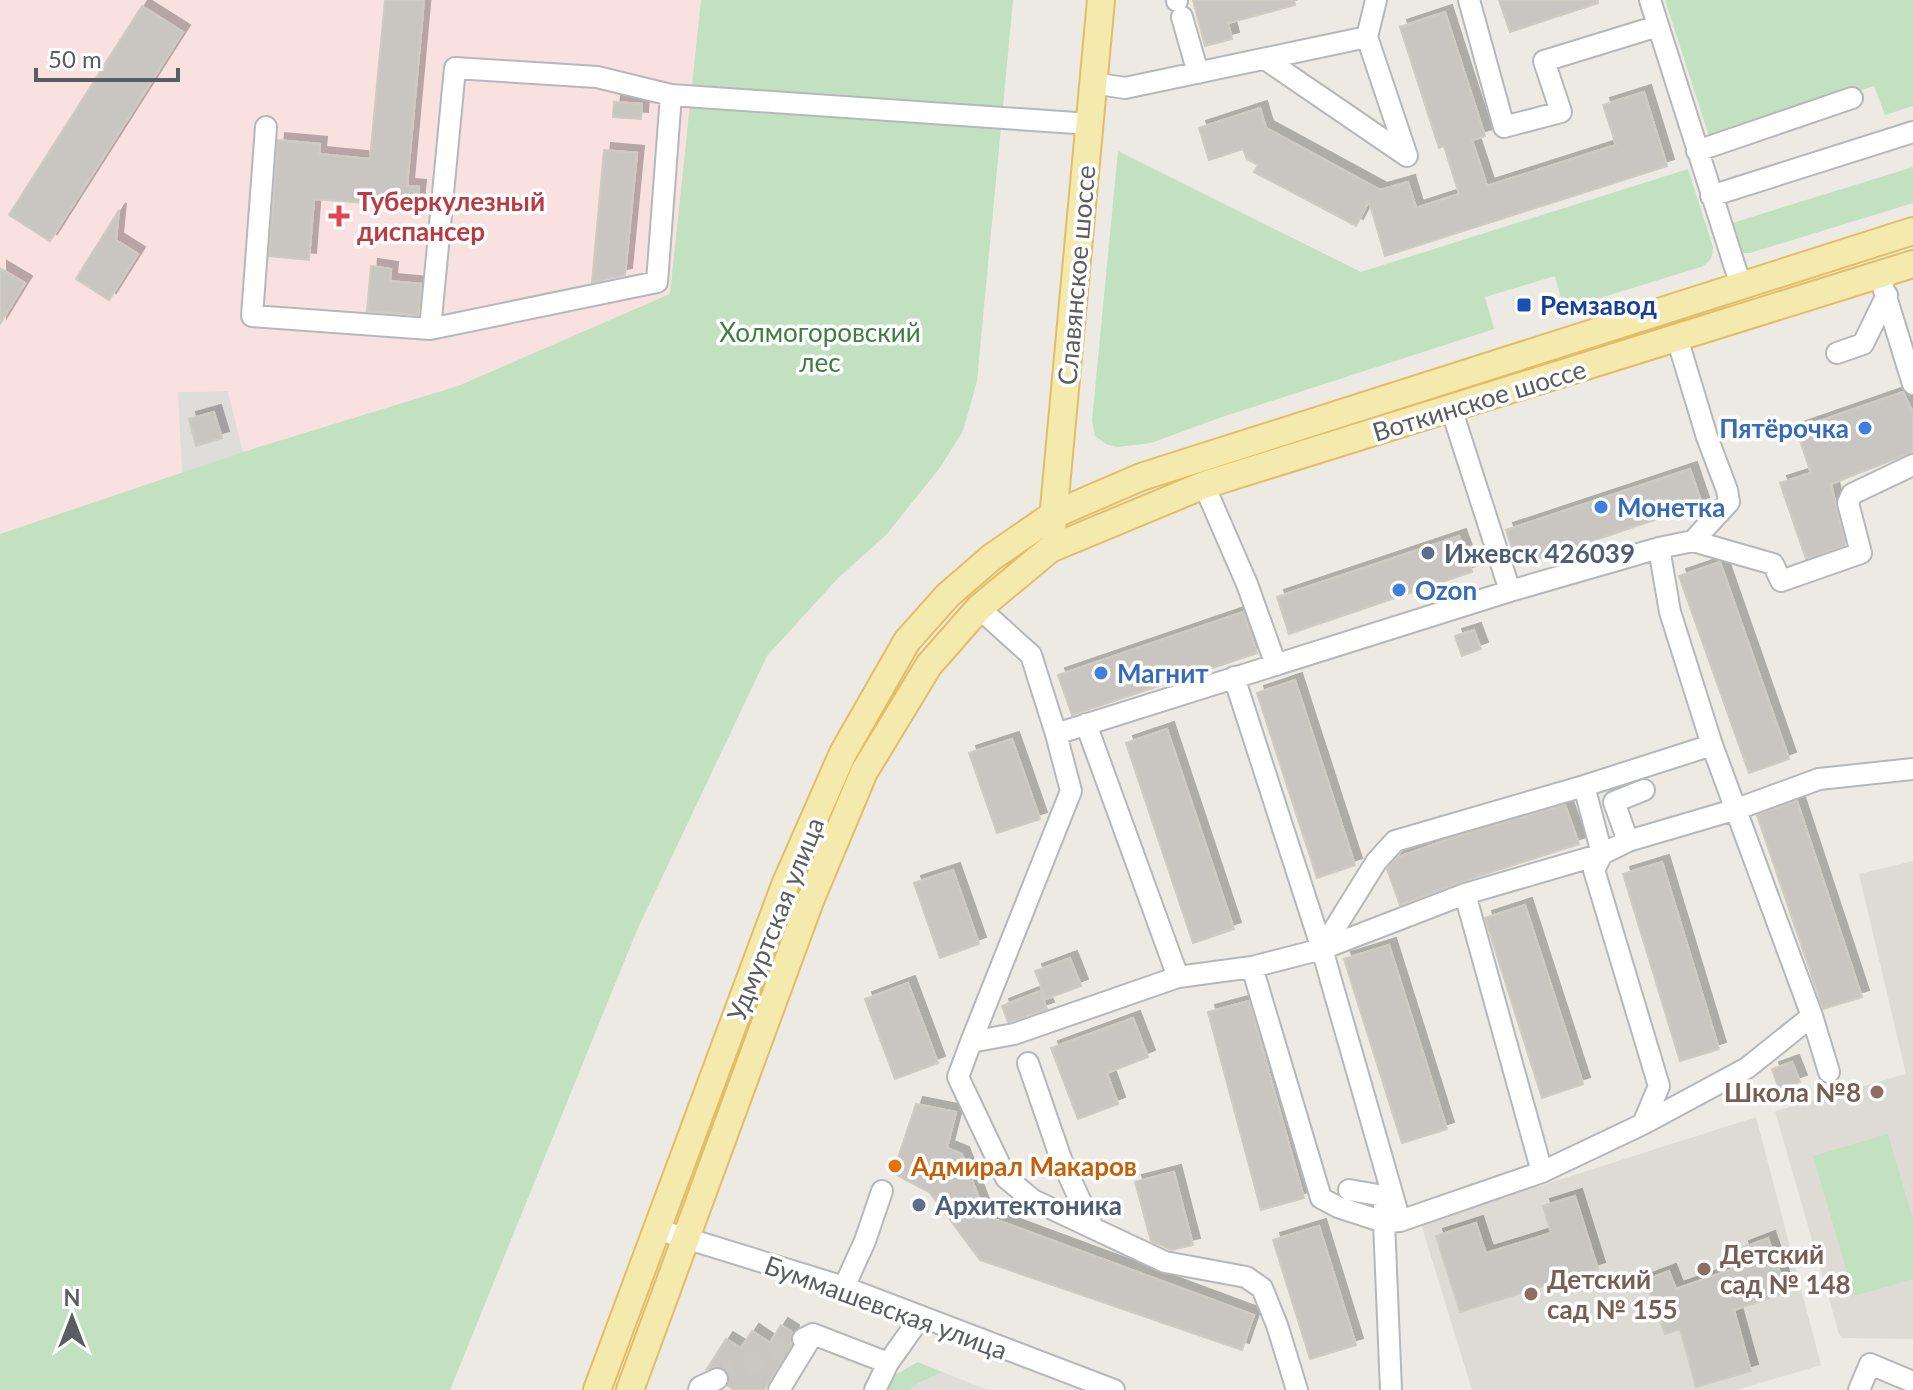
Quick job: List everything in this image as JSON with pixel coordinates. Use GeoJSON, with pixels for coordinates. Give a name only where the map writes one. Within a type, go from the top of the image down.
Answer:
{"type":"FeatureCollection","features":[{"type":"Feature","properties":{"kind":"main road","name":"Славянское шоссе"},"geometry":{"type":"LineString","coordinates":[[1050,549],[1101,0]]}},
{"type":"Feature","properties":{"kind":"main road","name":"Воткинское шоссе"},"geometry":{"type":"LineString","coordinates":[[1053,515],[1141,477],[1913,231]]}},
{"type":"Feature","properties":{"kind":"main road","name":"Воткинское шоссе"},"geometry":{"type":"LineString","coordinates":[[1050,549],[1204,485],[1677,338],[1883,285],[1913,264]]}},
{"type":"Feature","properties":{"kind":"main road","name":"Удмуртская улица"},"geometry":{"type":"LineString","coordinates":[[605,1388],[656,1229],[785,885],[843,753],[907,641],[948,595],[992,557],[1053,515]]}},
{"type":"Feature","properties":{"kind":"main road","name":"Удмуртская улица"},"geometry":{"type":"LineString","coordinates":[[630,1390],[810,901],[864,772],[929,665],[979,608],[1050,549]]}},
{"type":"Feature","properties":{"kind":"main road"},"geometry":{"type":"LineString","coordinates":[[689,1142],[716,1152]]}},
{"type":"Feature","properties":{"kind":"street"},"geometry":{"type":"LineString","coordinates":[[1265,59],[1407,156],[1367,37],[1376,0]]}},
{"type":"Feature","properties":{"kind":"street"},"geometry":{"type":"LineString","coordinates":[[1469,0],[1504,127],[1561,112],[1544,61],[1658,26]]}},
{"type":"Feature","properties":{"kind":"street"},"geometry":{"type":"LineString","coordinates":[[1650,0],[1741,286]]}},
{"type":"Feature","properties":{"kind":"street"},"geometry":{"type":"LineString","coordinates":[[1179,6],[1198,73]]}},
{"type":"Feature","properties":{"kind":"street"},"geometry":{"type":"LineString","coordinates":[[1093,83],[1125,88],[1367,37]]}},
{"type":"Feature","properties":{"kind":"street"},"geometry":{"type":"LineString","coordinates":[[430,329],[455,68],[597,77],[671,95],[1090,124]]}},
{"type":"Feature","properties":{"kind":"street"},"geometry":{"type":"LineString","coordinates":[[266,127],[252,316],[430,329],[657,282],[671,95]]}},
{"type":"Feature","properties":{"kind":"street"},"geometry":{"type":"LineString","coordinates":[[1697,151],[1852,98]]}},
{"type":"Feature","properties":{"kind":"street"},"geometry":{"type":"LineString","coordinates":[[1711,196],[1913,132]]}},
{"type":"Feature","properties":{"kind":"street"},"geometry":{"type":"LineString","coordinates":[[1837,353],[1863,344],[1883,285]]}},
{"type":"Feature","properties":{"kind":"street"},"geometry":{"type":"LineString","coordinates":[[1883,285],[1913,384]]}},
{"type":"Feature","properties":{"kind":"street"},"geometry":{"type":"LineString","coordinates":[[1677,338],[1729,502],[1693,541]]}},
{"type":"Feature","properties":{"kind":"street"},"geometry":{"type":"LineString","coordinates":[[1451,408],[1510,591]]}},
{"type":"Feature","properties":{"kind":"street"},"geometry":{"type":"LineString","coordinates":[[1056,734],[1510,591],[1659,548],[1693,541],[1773,564],[1781,581],[1861,553],[1848,503],[1852,494],[1913,465]]}},
{"type":"Feature","properties":{"kind":"street"},"geometry":{"type":"LineString","coordinates":[[1204,485],[1247,584],[1276,665]]}},
{"type":"Feature","properties":{"kind":"street"},"geometry":{"type":"LineString","coordinates":[[1659,548],[1670,612],[1712,745],[1812,1016],[1829,1072]]}},
{"type":"Feature","properties":{"kind":"street"},"geometry":{"type":"LineString","coordinates":[[979,608],[1031,655],[1071,791],[958,1077],[1006,1178],[1033,1200],[1165,1262],[1246,1277],[1262,1288],[1297,1390]]}},
{"type":"Feature","properties":{"kind":"street"},"geometry":{"type":"LineString","coordinates":[[1234,677],[1322,949],[1388,1172],[1392,1221],[1391,1390]]}},
{"type":"Feature","properties":{"kind":"street"},"geometry":{"type":"LineString","coordinates":[[1086,724],[1178,977]]}},
{"type":"Feature","properties":{"kind":"street"},"geometry":{"type":"LineString","coordinates":[[1322,949],[1376,862],[1395,841],[1712,745]]}},
{"type":"Feature","properties":{"kind":"street"},"geometry":{"type":"LineString","coordinates":[[971,1042],[1014,1034],[1178,977],[1252,967],[1322,949],[1465,894],[1602,854],[1628,841],[1737,809],[1819,779],[1913,769]]}},
{"type":"Feature","properties":{"kind":"street"},"geometry":{"type":"LineString","coordinates":[[1584,786],[1602,854],[1594,870],[1659,1086],[1643,1124]]}},
{"type":"Feature","properties":{"kind":"street"},"geometry":{"type":"LineString","coordinates":[[1628,841],[1614,802],[1644,790]]}},
{"type":"Feature","properties":{"kind":"street"},"geometry":{"type":"LineString","coordinates":[[1465,894],[1542,1172]]}},
{"type":"Feature","properties":{"kind":"street"},"geometry":{"type":"LineString","coordinates":[[1252,967],[1321,1198],[1338,1207],[1392,1221],[1542,1172],[1643,1124],[1747,1068],[1812,1016]]}},
{"type":"Feature","properties":{"kind":"street"},"geometry":{"type":"LineString","coordinates":[[1028,1063],[1061,1159],[1092,1226]]}},
{"type":"Feature","properties":{"kind":"street"},"geometry":{"type":"LineString","coordinates":[[1349,1190],[1384,1196],[1392,1221]]}},
{"type":"Feature","properties":{"kind":"street"},"geometry":{"type":"LineString","coordinates":[[844,1287],[865,1241],[882,1191]]}},
{"type":"Feature","properties":{"kind":"street","name":"Буммашевская улица"},"geometry":{"type":"LineString","coordinates":[[656,1229],[844,1287],[1114,1390]]}},
{"type":"Feature","properties":{"kind":"street"},"geometry":{"type":"LineString","coordinates":[[876,1390],[888,1363],[920,1318]]}},
{"type":"Feature","properties":{"kind":"street"},"geometry":{"type":"LineString","coordinates":[[779,1390],[808,1337],[888,1363]]}},
{"type":"Feature","properties":{"kind":"street"},"geometry":{"type":"LineString","coordinates":[[1859,1390],[1870,1364],[1913,1382]]}},
{"type":"Feature","properties":{"kind":"shaded area","name":"Туберкулезный диспансер"},"geometry":{"type":"Polygon","coordinates":[[[0,0],[701,0],[671,294],[458,386],[243,452],[228,391],[178,392],[182,473],[0,534],[0,0]]]}},
{"type":"Feature","properties":{"kind":"shaded area"},"geometry":{"type":"Polygon","coordinates":[[[228,391],[243,452],[182,473],[177,392],[228,391]]]}},
{"type":"Feature","properties":{"kind":"shaded area","name":"Школа №8"},"geometry":{"type":"Polygon","coordinates":[[[1913,861],[1913,1339],[1843,1338],[1839,1334],[1775,1111],[1906,1074],[1859,874],[1913,861]]]}},
{"type":"Feature","properties":{"kind":"shaded area"},"geometry":{"type":"Polygon","coordinates":[[[1756,1117],[1821,1365],[1737,1390],[1472,1390],[1421,1224],[1756,1117]]]}},
{"type":"Feature","properties":{"kind":"shaded area"},"geometry":{"type":"Polygon","coordinates":[[[942,1372],[988,1390],[910,1390],[911,1386],[942,1372]]]}},
{"type":"Feature","properties":{"kind":"green space","name":"Холмогоровский лес"},"geometry":{"type":"Polygon","coordinates":[[[701,0],[1013,0],[977,381],[963,431],[939,469],[886,535],[838,578],[767,656],[637,930],[450,1390],[0,1390],[0,534],[243,452],[458,386],[670,294],[701,0]]]}},
{"type":"Feature","properties":{"kind":"green space"},"geometry":{"type":"Polygon","coordinates":[[[1665,0],[1913,0],[1913,106],[1885,115],[1874,86],[1710,139],[1665,0]]]}},
{"type":"Feature","properties":{"kind":"green space"},"geometry":{"type":"Polygon","coordinates":[[[1118,151],[1361,272],[1688,169],[1713,247],[1712,254],[1701,267],[1564,309],[1555,276],[1485,297],[1494,329],[1151,443],[1117,447],[1095,436],[1092,421],[1118,151]]]}},
{"type":"Feature","properties":{"kind":"green space"},"geometry":{"type":"Polygon","coordinates":[[[1913,167],[1913,203],[1750,253],[1737,253],[1726,225],[1913,167]]]}},
{"type":"Feature","properties":{"kind":"green space"},"geometry":{"type":"Polygon","coordinates":[[[1888,1134],[1913,1220],[1913,1279],[1854,1296],[1813,1156],[1888,1134]]]}},
{"type":"Feature","properties":{"kind":"green space"},"geometry":{"type":"Polygon","coordinates":[[[918,1362],[942,1372],[912,1386],[910,1390],[868,1390],[918,1362]]]}},
{"type":"Feature","properties":{"kind":"building"},"geometry":{"type":"Polygon","coordinates":[[[385,0],[424,0],[407,186],[419,187],[417,207],[314,199],[309,260],[269,256],[278,140],[320,144],[319,154],[370,159],[385,0]]]}},
{"type":"Feature","properties":{"kind":"building"},"geometry":{"type":"Polygon","coordinates":[[[1193,0],[1294,0],[1295,5],[1228,23],[1232,39],[1205,46],[1193,0]]]}},
{"type":"Feature","properties":{"kind":"building"},"geometry":{"type":"Polygon","coordinates":[[[1499,0],[1598,0],[1598,3],[1510,32],[1499,0]]]}},
{"type":"Feature","properties":{"kind":"building"},"geometry":{"type":"Polygon","coordinates":[[[142,6],[183,32],[50,241],[9,215],[142,6]]]}},
{"type":"Feature","properties":{"kind":"building"},"geometry":{"type":"Polygon","coordinates":[[[1445,12],[1485,136],[1472,140],[1487,186],[1616,145],[1603,105],[1644,92],[1667,166],[1385,256],[1369,201],[1356,226],[1254,172],[1258,165],[1247,159],[1243,149],[1209,160],[1199,128],[1260,108],[1266,128],[1380,190],[1408,182],[1416,208],[1459,194],[1444,146],[1439,148],[1400,27],[1445,12]]]}},
{"type":"Feature","properties":{"kind":"building"},"geometry":{"type":"Polygon","coordinates":[[[614,102],[642,104],[641,119],[613,117],[614,102]]]}},
{"type":"Feature","properties":{"kind":"building"},"geometry":{"type":"Polygon","coordinates":[[[604,150],[637,153],[625,275],[592,282],[604,150]]]}},
{"type":"Feature","properties":{"kind":"building"},"geometry":{"type":"Polygon","coordinates":[[[119,210],[116,240],[138,254],[109,300],[76,279],[119,210]]]}},
{"type":"Feature","properties":{"kind":"building"},"geometry":{"type":"Polygon","coordinates":[[[371,266],[391,269],[390,281],[421,284],[418,315],[367,311],[371,266]]]}},
{"type":"Feature","properties":{"kind":"building"},"geometry":{"type":"Polygon","coordinates":[[[0,268],[25,283],[0,324],[0,268]]]}},
{"type":"Feature","properties":{"kind":"building"},"geometry":{"type":"Polygon","coordinates":[[[1903,392],[1913,413],[1913,452],[1831,484],[1845,545],[1806,559],[1780,483],[1811,473],[1796,429],[1903,392]]]}},
{"type":"Feature","properties":{"kind":"building"},"geometry":{"type":"Polygon","coordinates":[[[214,412],[222,438],[196,446],[189,419],[214,412]]]}},
{"type":"Feature","properties":{"kind":"building"},"geometry":{"type":"Polygon","coordinates":[[[1690,469],[1702,504],[1518,566],[1506,530],[1690,469]]]}},
{"type":"Feature","properties":{"kind":"building"},"geometry":{"type":"Polygon","coordinates":[[[1459,536],[1472,572],[1289,634],[1277,597],[1459,536]]]}},
{"type":"Feature","properties":{"kind":"building"},"geometry":{"type":"Polygon","coordinates":[[[1720,562],[1789,759],[1749,773],[1679,576],[1720,562]]]}},
{"type":"Feature","properties":{"kind":"building"},"geometry":{"type":"Polygon","coordinates":[[[1243,612],[1257,653],[1072,715],[1058,675],[1243,612]]]}},
{"type":"Feature","properties":{"kind":"building"},"geometry":{"type":"Polygon","coordinates":[[[1474,630],[1481,649],[1462,656],[1455,636],[1474,630]]]}},
{"type":"Feature","properties":{"kind":"building"},"geometry":{"type":"Polygon","coordinates":[[[1295,680],[1355,865],[1317,878],[1257,693],[1295,680]]]}},
{"type":"Feature","properties":{"kind":"building"},"geometry":{"type":"Polygon","coordinates":[[[1167,729],[1234,929],[1193,943],[1126,743],[1167,729]]]}},
{"type":"Feature","properties":{"kind":"building"},"geometry":{"type":"Polygon","coordinates":[[[1012,739],[1040,819],[997,833],[969,753],[1012,739]]]}},
{"type":"Feature","properties":{"kind":"building"},"geometry":{"type":"Polygon","coordinates":[[[1797,801],[1862,997],[1823,1009],[1757,815],[1797,801]]]}},
{"type":"Feature","properties":{"kind":"building"},"geometry":{"type":"Polygon","coordinates":[[[1565,805],[1579,844],[1460,882],[1400,905],[1387,869],[1398,857],[1565,805]]]}},
{"type":"Feature","properties":{"kind":"building"},"geometry":{"type":"Polygon","coordinates":[[[1662,862],[1719,1049],[1680,1061],[1623,874],[1662,862]]]}},
{"type":"Feature","properties":{"kind":"building"},"geometry":{"type":"Polygon","coordinates":[[[953,870],[979,944],[940,958],[914,883],[953,870]]]}},
{"type":"Feature","properties":{"kind":"building"},"geometry":{"type":"Polygon","coordinates":[[[1525,905],[1583,1084],[1542,1098],[1485,918],[1525,905]]]}},
{"type":"Feature","properties":{"kind":"building"},"geometry":{"type":"Polygon","coordinates":[[[1389,945],[1447,1129],[1402,1143],[1344,959],[1389,945]]]}},
{"type":"Feature","properties":{"kind":"building"},"geometry":{"type":"Polygon","coordinates":[[[1070,958],[1081,986],[1046,999],[1035,971],[1070,958]]]}},
{"type":"Feature","properties":{"kind":"building"},"geometry":{"type":"Polygon","coordinates":[[[908,983],[938,1063],[895,1079],[865,999],[908,983]]]}},
{"type":"Feature","properties":{"kind":"building"},"geometry":{"type":"Polygon","coordinates":[[[1040,991],[1047,1009],[1008,1022],[1002,1006],[1040,991]]]}},
{"type":"Feature","properties":{"kind":"building"},"geometry":{"type":"Polygon","coordinates":[[[1249,1001],[1304,1198],[1261,1210],[1208,1012],[1249,1001]]]}},
{"type":"Feature","properties":{"kind":"building"},"geometry":{"type":"Polygon","coordinates":[[[1133,1018],[1148,1057],[1107,1073],[1118,1104],[1078,1119],[1051,1048],[1133,1018]]]}},
{"type":"Feature","properties":{"kind":"building"},"geometry":{"type":"Polygon","coordinates":[[[1792,1062],[1800,1082],[1779,1089],[1772,1069],[1792,1062]]]}},
{"type":"Feature","properties":{"kind":"building"},"geometry":{"type":"Polygon","coordinates":[[[916,1104],[956,1112],[947,1148],[962,1154],[986,1216],[1254,1315],[1242,1350],[980,1260],[929,1192],[893,1173],[916,1104]]]}},
{"type":"Feature","properties":{"kind":"building"},"geometry":{"type":"Polygon","coordinates":[[[1174,1172],[1193,1245],[1172,1250],[1151,1241],[1135,1182],[1174,1172]]]}},
{"type":"Feature","properties":{"kind":"building"},"geometry":{"type":"Polygon","coordinates":[[[1575,1196],[1598,1269],[1460,1312],[1436,1236],[1476,1223],[1486,1253],[1551,1233],[1543,1206],[1575,1196]]]}},
{"type":"Feature","properties":{"kind":"building"},"geometry":{"type":"Polygon","coordinates":[[[1319,1226],[1356,1345],[1310,1359],[1273,1240],[1319,1226]]]}},
{"type":"Feature","properties":{"kind":"building"},"geometry":{"type":"Polygon","coordinates":[[[1768,1238],[1787,1292],[1734,1310],[1751,1371],[1696,1387],[1680,1329],[1665,1334],[1645,1280],[1669,1271],[1676,1289],[1747,1264],[1742,1248],[1768,1238]]]}},
{"type":"Feature","properties":{"kind":"building"},"geometry":{"type":"Polygon","coordinates":[[[781,1325],[792,1332],[791,1345],[764,1390],[734,1390],[728,1386],[730,1379],[725,1369],[717,1366],[707,1369],[726,1339],[741,1348],[752,1331],[770,1343],[781,1325]]]}},
{"type":"Feature","properties":{"kind":"tunnel"},"geometry":{"type":"LineString","coordinates":[[717,1379],[803,1339]]}},
{"type":"Feature","properties":{"kind":"place","name":"Туберкулезный диспансер"},"geometry":{"type":"Point","coordinates":[339,216]}},
{"type":"Feature","properties":{"kind":"place","name":"Ремзавод"},"geometry":{"type":"Point","coordinates":[1524,305]}},
{"type":"Feature","properties":{"kind":"place","name":"Пятёрочка"},"geometry":{"type":"Point","coordinates":[1865,428]}},
{"type":"Feature","properties":{"kind":"place","name":"Монетка"},"geometry":{"type":"Point","coordinates":[1601,507]}},
{"type":"Feature","properties":{"kind":"place","name":"Ижевск 426039"},"geometry":{"type":"Point","coordinates":[1428,553]}},
{"type":"Feature","properties":{"kind":"place","name":"Ozon"},"geometry":{"type":"Point","coordinates":[1399,590]}},
{"type":"Feature","properties":{"kind":"place","name":"Магнит"},"geometry":{"type":"Point","coordinates":[1101,673]}},
{"type":"Feature","properties":{"kind":"place","name":"Школа №8"},"geometry":{"type":"Point","coordinates":[1877,1092]}},
{"type":"Feature","properties":{"kind":"place","name":"Адмирал Макаров"},"geometry":{"type":"Point","coordinates":[895,1166]}},
{"type":"Feature","properties":{"kind":"place","name":"Архитектоника"},"geometry":{"type":"Point","coordinates":[919,1205]}},
{"type":"Feature","properties":{"kind":"place","name":"Детский сад № 148"},"geometry":{"type":"Point","coordinates":[1704,1269]}},
{"type":"Feature","properties":{"kind":"place","name":"Детский сад № 155"},"geometry":{"type":"Point","coordinates":[1531,1294]}}]}
